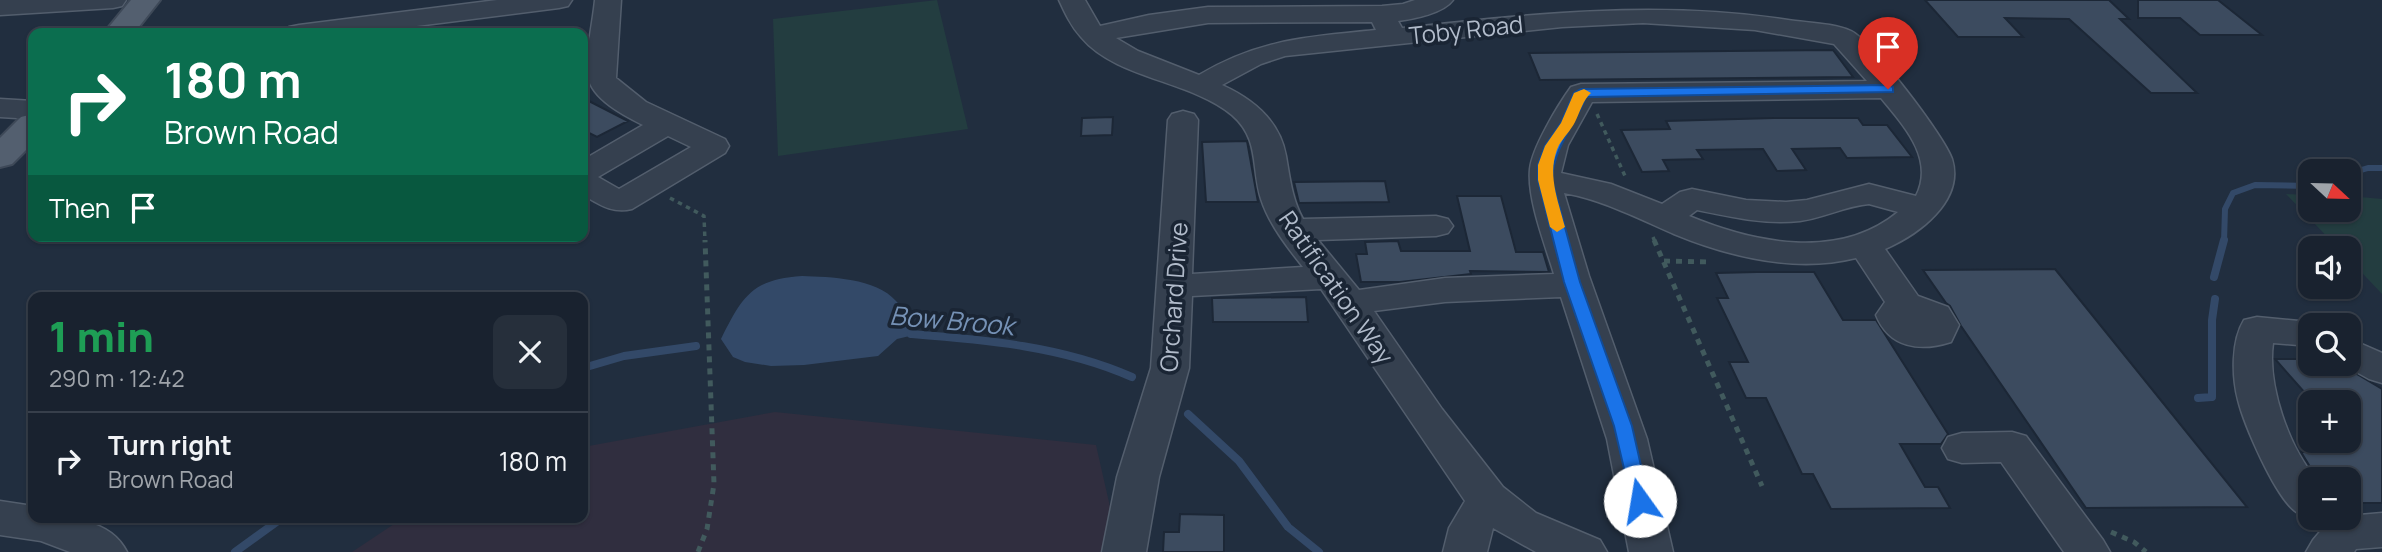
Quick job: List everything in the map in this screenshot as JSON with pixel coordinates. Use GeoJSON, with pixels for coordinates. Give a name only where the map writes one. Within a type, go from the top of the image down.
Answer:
{"type":"FeatureCollection","features":[{"type":"Feature","properties":{"kind":"main road"},"geometry":{"type":"LineString","coordinates":[[123,28],[146,0]]}},
{"type":"Feature","properties":{"kind":"main road"},"geometry":{"type":"LineString","coordinates":[[143,28],[166,0]]}},
{"type":"Feature","properties":{"kind":"main road"},"geometry":{"type":"LineString","coordinates":[[0,166],[28,130]]}},
{"type":"Feature","properties":{"kind":"main road"},"geometry":{"type":"LineString","coordinates":[[0,166],[24,159],[28,155]]}},
{"type":"Feature","properties":{"kind":"street"},"geometry":{"type":"LineString","coordinates":[[0,7],[113,0]]}},
{"type":"Feature","properties":{"kind":"street"},"geometry":{"type":"LineString","coordinates":[[329,28],[346,0]]}},
{"type":"Feature","properties":{"kind":"street"},"geometry":{"type":"LineString","coordinates":[[343,28],[559,0]]}},
{"type":"Feature","properties":{"kind":"street"},"geometry":{"type":"LineString","coordinates":[[588,185],[620,202],[713,146],[630,105],[607,88],[602,78],[593,38],[608,0]]}},
{"type":"Feature","properties":{"kind":"street","name":"Ratification Way"},"geometry":{"type":"LineString","coordinates":[[1072,0],[1094,35],[1120,51],[1200,86],[1242,108],[1267,137],[1280,208],[1340,290],[1421,410],[1488,499],[1513,520],[1542,537],[1584,552]]}},
{"type":"Feature","properties":{"kind":"street"},"geometry":{"type":"LineString","coordinates":[[1094,35],[1149,23],[1208,15],[1387,25],[1407,12],[1440,0]]}},
{"type":"Feature","properties":{"kind":"street","name":"Toby Road"},"geometry":{"type":"LineString","coordinates":[[1200,86],[1261,53],[1387,25],[1607,16],[1679,16],[1755,22],[1843,37],[1929,142],[1939,170],[1938,183],[1921,210],[1900,228],[1866,245],[1816,252],[1761,249],[1732,243],[1657,223],[1618,197],[1579,185],[1545,180]]}},
{"type":"Feature","properties":{"kind":"street"},"geometry":{"type":"LineString","coordinates":[[1651,552],[1623,426],[1573,285],[1545,180],[1545,165],[1552,146],[1572,116],[1581,93],[1888,89]]}},
{"type":"Feature","properties":{"kind":"street"},"geometry":{"type":"LineString","coordinates":[[0,108],[28,110]]}},
{"type":"Feature","properties":{"kind":"street","name":"Orchard Drive"},"geometry":{"type":"LineString","coordinates":[[1124,552],[1138,477],[1170,368],[1183,120]]}},
{"type":"Feature","properties":{"kind":"street"},"geometry":{"type":"LineString","coordinates":[[588,170],[669,124]]}},
{"type":"Feature","properties":{"kind":"street"},"geometry":{"type":"LineString","coordinates":[[1657,223],[1692,199],[1735,209],[1767,212],[1801,211],[1870,194],[1894,199],[1921,210]]}},
{"type":"Feature","properties":{"kind":"street"},"geometry":{"type":"LineString","coordinates":[[1295,230],[1436,226]]}},
{"type":"Feature","properties":{"kind":"street"},"geometry":{"type":"LineString","coordinates":[[1866,245],[1907,307]]}},
{"type":"Feature","properties":{"kind":"street"},"geometry":{"type":"LineString","coordinates":[[1174,286],[1445,290],[1573,285]]}},
{"type":"Feature","properties":{"kind":"street"},"geometry":{"type":"LineString","coordinates":[[2298,333],[2257,329],[2253,354],[2257,400],[2290,477],[2298,486]]}},
{"type":"Feature","properties":{"kind":"street"},"geometry":{"type":"LineString","coordinates":[[2361,358],[2382,370]]}},
{"type":"Feature","properties":{"kind":"street"},"geometry":{"type":"LineString","coordinates":[[1962,448],[2012,447],[2094,539]]}},
{"type":"Feature","properties":{"kind":"street"},"geometry":{"type":"LineString","coordinates":[[1465,552],[1471,528],[1488,499]]}},
{"type":"Feature","properties":{"kind":"street"},"geometry":{"type":"LineString","coordinates":[[0,518],[28,521]]}},
{"type":"Feature","properties":{"kind":"street"},"geometry":{"type":"LineString","coordinates":[[38,523],[83,538],[105,552]]}},
{"type":"Feature","properties":{"kind":"path"},"geometry":{"type":"LineString","coordinates":[[1595,110],[1627,181]]}},
{"type":"Feature","properties":{"kind":"path"},"geometry":{"type":"LineString","coordinates":[[670,198],[704,216],[714,484],[706,533],[698,552]]}},
{"type":"Feature","properties":{"kind":"path"},"geometry":{"type":"LineString","coordinates":[[1657,223],[1762,486]]}},
{"type":"Feature","properties":{"kind":"path"},"geometry":{"type":"LineString","coordinates":[[2094,539],[2133,542],[2146,552]]}},
{"type":"Feature","properties":{"kind":"shaded area"},"geometry":{"type":"Polygon","coordinates":[[[775,412],[1096,445],[1111,511],[1150,512],[1148,552],[352,552],[396,523],[588,523],[588,446],[775,412]]]}},
{"type":"Feature","properties":{"kind":"green space"},"geometry":{"type":"Polygon","coordinates":[[[937,0],[968,129],[778,156],[773,19],[937,0]]]}},
{"type":"Feature","properties":{"kind":"green space"},"geometry":{"type":"Polygon","coordinates":[[[2286,194],[2298,194],[2298,206],[2286,194]]]}},
{"type":"Feature","properties":{"kind":"green space"},"geometry":{"type":"Polygon","coordinates":[[[2361,197],[2382,199],[2382,294],[2361,272],[2361,236],[2326,236],[2313,222],[2361,222],[2361,197]]]}},
{"type":"Feature","properties":{"kind":"water"},"geometry":{"type":"Polygon","coordinates":[[[802,276],[852,280],[887,293],[905,312],[918,334],[897,339],[878,356],[771,366],[733,357],[721,339],[743,301],[760,286],[771,281],[802,276]]]}},
{"type":"Feature","properties":{"kind":"building"},"geometry":{"type":"Polygon","coordinates":[[[1925,0],[2109,0],[2129,19],[2120,19],[2197,93],[2151,93],[2069,19],[2005,18],[2023,37],[1958,37],[1925,0]]]}},
{"type":"Feature","properties":{"kind":"building"},"geometry":{"type":"Polygon","coordinates":[[[2138,0],[2218,0],[2262,35],[2200,35],[2180,18],[2138,18],[2138,0]]]}},
{"type":"Feature","properties":{"kind":"building"},"geometry":{"type":"Polygon","coordinates":[[[1833,50],[1853,77],[1540,80],[1529,53],[1833,50]]]}},
{"type":"Feature","properties":{"kind":"building"},"geometry":{"type":"Polygon","coordinates":[[[588,101],[628,121],[597,137],[588,132],[588,101]]]}},
{"type":"Feature","properties":{"kind":"building"},"geometry":{"type":"Polygon","coordinates":[[[1113,117],[1112,135],[1081,136],[1082,118],[1113,117]]]}},
{"type":"Feature","properties":{"kind":"building"},"geometry":{"type":"Polygon","coordinates":[[[1858,118],[1863,125],[1887,125],[1912,157],[1847,158],[1840,148],[1792,149],[1806,170],[1777,171],[1763,149],[1697,150],[1703,159],[1663,160],[1669,171],[1642,172],[1621,130],[1670,129],[1666,121],[1858,118]]]}},
{"type":"Feature","properties":{"kind":"building"},"geometry":{"type":"Polygon","coordinates":[[[1247,141],[1258,202],[1206,202],[1202,142],[1247,141]]]}},
{"type":"Feature","properties":{"kind":"building"},"geometry":{"type":"Polygon","coordinates":[[[1385,181],[1389,202],[1299,203],[1294,182],[1385,181]]]}},
{"type":"Feature","properties":{"kind":"building"},"geometry":{"type":"Polygon","coordinates":[[[1457,196],[1501,196],[1516,252],[1543,252],[1549,272],[1470,271],[1471,274],[1400,282],[1361,282],[1356,254],[1367,254],[1365,242],[1398,241],[1401,251],[1470,251],[1457,196]]]}},
{"type":"Feature","properties":{"kind":"building"},"geometry":{"type":"Polygon","coordinates":[[[2055,269],[2247,507],[2086,508],[1923,270],[2055,269]]]}},
{"type":"Feature","properties":{"kind":"building"},"geometry":{"type":"Polygon","coordinates":[[[1814,272],[1843,320],[1876,320],[1948,434],[1941,444],[1900,444],[1925,487],[1938,487],[1950,508],[1831,509],[1813,474],[1802,474],[1766,398],[1746,398],[1729,362],[1748,362],[1717,298],[1728,298],[1716,273],[1814,272]]]}},
{"type":"Feature","properties":{"kind":"building"},"geometry":{"type":"Polygon","coordinates":[[[1306,297],[1308,322],[1213,322],[1212,298],[1306,297]]]}},
{"type":"Feature","properties":{"kind":"building"},"geometry":{"type":"Polygon","coordinates":[[[2275,359],[2298,359],[2298,376],[2360,376],[2382,389],[2382,503],[2361,503],[2361,467],[2310,467],[2302,453],[2361,453],[2361,390],[2302,390],[2275,359]]]}},
{"type":"Feature","properties":{"kind":"building"},"geometry":{"type":"Polygon","coordinates":[[[1180,514],[1224,515],[1224,552],[1163,552],[1164,532],[1179,532],[1180,514]]]}},
{"type":"Feature","properties":{"kind":"waterway","name":"Bow Brook"},"geometry":{"type":"LineString","coordinates":[[2361,170],[2382,168]]}},
{"type":"Feature","properties":{"kind":"waterway","name":"Bow Brook"},"geometry":{"type":"LineString","coordinates":[[2224,242],[2225,209],[2233,193],[2255,185],[2298,186]]}},
{"type":"Feature","properties":{"kind":"waterway","name":"Bow Brook"},"geometry":{"type":"LineString","coordinates":[[2214,277],[2224,240]]}},
{"type":"Feature","properties":{"kind":"waterway","name":"Bow Brook"},"geometry":{"type":"LineString","coordinates":[[2198,398],[2212,397],[2212,320],[2215,299]]}},
{"type":"Feature","properties":{"kind":"waterway","name":"Bow Brook"},"geometry":{"type":"LineString","coordinates":[[911,334],[995,342],[1051,351],[1105,366],[1132,377]]}},
{"type":"Feature","properties":{"kind":"waterway","name":"Bow Brook"},"geometry":{"type":"LineString","coordinates":[[588,367],[624,356],[696,346]]}},
{"type":"Feature","properties":{"kind":"waterway","name":"Bow Brook"},"geometry":{"type":"LineString","coordinates":[[1188,414],[1239,461],[1288,527],[1319,552]]}},
{"type":"Feature","properties":{"kind":"waterway","name":"Bow Brook"},"geometry":{"type":"LineString","coordinates":[[235,552],[275,523]]}},
{"type":"Feature","properties":{"kind":"slow traffic"},"geometry":{"type":"LineString","coordinates":[[1557,227],[1545,180],[1545,165],[1552,146],[1568,123],[1581,93],[1584,93]]}},
{"type":"Feature","properties":{"kind":"route"},"geometry":{"type":"LineString","coordinates":[[1640,501],[1623,426],[1572,282],[1545,180],[1545,165],[1552,146],[1568,123],[1581,93],[1888,89]]}}]}
